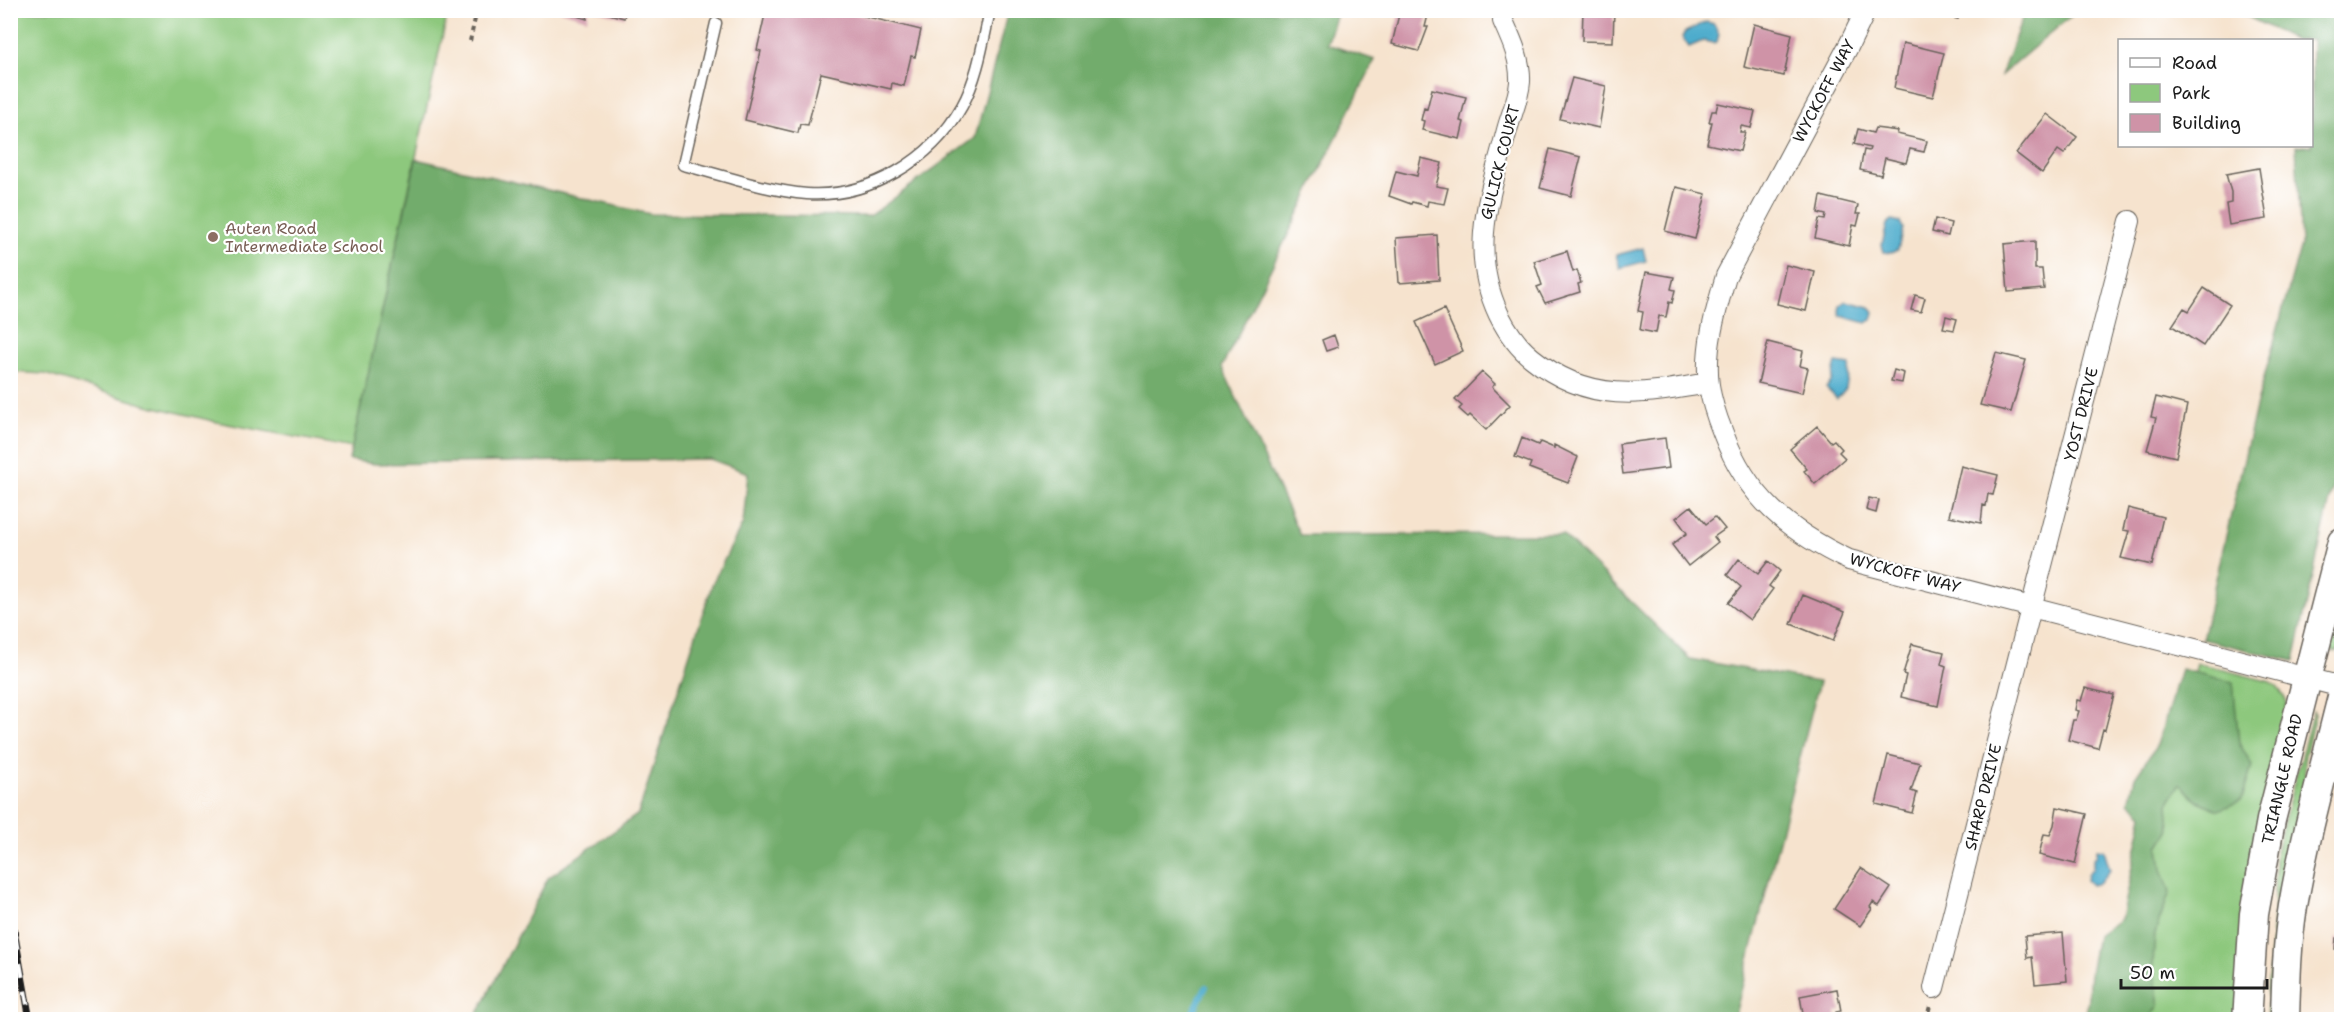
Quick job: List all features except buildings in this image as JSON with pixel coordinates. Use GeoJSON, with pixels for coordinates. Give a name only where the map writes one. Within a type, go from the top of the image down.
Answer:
{"type":"FeatureCollection","features":[{"type":"Feature","properties":{"kind":"street","name":"WYCKOFF WAY"},"geometry":{"type":"LineString","coordinates":[[1866,10],[1850,45],[1726,276],[1715,314],[1708,383],[1732,459],[1749,484],[1769,508],[1792,528],[1817,545],[1849,560],[2342,687]]}},
{"type":"Feature","properties":{"kind":"street","name":"GULICK COURT"},"geometry":{"type":"LineString","coordinates":[[1503,21],[1516,50],[1520,83],[1488,203],[1483,235],[1483,265],[1489,294],[1505,327],[1525,352],[1544,368],[1587,388],[1612,393],[1632,393],[1708,383]]}},
{"type":"Feature","properties":{"kind":"street","name":"YOST DRIVE"},"geometry":{"type":"LineString","coordinates":[[2032,607],[2130,221]]}},
{"type":"Feature","properties":{"kind":"street","name":"TRIANGLE ROAD"},"geometry":{"type":"LineString","coordinates":[[2247,1020],[2250,954],[2263,862],[2281,780],[2342,542]]}},
{"type":"Feature","properties":{"kind":"street","name":"SHARP DRIVE"},"geometry":{"type":"LineString","coordinates":[[1934,988],[2032,607]]}},
{"type":"Feature","properties":{"kind":"street"},"geometry":{"type":"LineString","coordinates":[[2285,1020],[2287,963],[2301,863],[2342,697]]}},
{"type":"Feature","properties":{"kind":"lane"},"geometry":{"type":"LineString","coordinates":[[716,23],[683,165],[808,194],[836,192],[868,185],[897,172],[919,158],[942,134],[962,107],[974,79],[990,10]]}},
{"type":"Feature","properties":{"kind":"path"},"geometry":{"type":"LineString","coordinates":[[470,41],[477,10]]}},
{"type":"Feature","properties":{"kind":"green space"},"geometry":{"type":"Polygon","coordinates":[[[11,11],[448,11],[352,448],[217,422],[143,404],[45,374],[11,372],[11,11]]]}},
{"type":"Feature","properties":{"kind":"green space"},"geometry":{"type":"Polygon","coordinates":[[[1008,11],[1338,11],[1327,44],[1375,60],[1222,367],[1300,535],[1562,534],[1690,659],[1819,682],[1734,1019],[475,1019],[548,878],[638,814],[713,582],[743,523],[748,473],[710,459],[375,464],[349,460],[416,159],[650,214],[870,216],[975,138],[1008,11]]]}},
{"type":"Feature","properties":{"kind":"green space"},"geometry":{"type":"Polygon","coordinates":[[[2025,11],[2077,11],[2001,75],[2025,11]]]}},
{"type":"Feature","properties":{"kind":"green space"},"geometry":{"type":"Polygon","coordinates":[[[2236,11],[2341,11],[2341,450],[2294,661],[2202,639],[2256,407],[2301,244],[2296,147],[2313,147],[2313,39],[2293,39],[2236,11]]]}},
{"type":"Feature","properties":{"kind":"green space"},"geometry":{"type":"Polygon","coordinates":[[[2341,586],[2341,650],[2334,652],[2329,649],[2341,586]]]}},
{"type":"Feature","properties":{"kind":"green space"},"geometry":{"type":"Polygon","coordinates":[[[2197,663],[2271,682],[2278,687],[2287,702],[2236,1019],[2143,1020],[2156,847],[2197,663]]]}},
{"type":"Feature","properties":{"kind":"green space"},"geometry":{"type":"Polygon","coordinates":[[[2181,669],[2233,682],[2239,743],[2252,765],[2242,800],[2219,810],[2197,801],[2180,784],[2168,804],[2170,829],[2159,847],[2162,869],[2170,892],[2155,933],[2153,964],[2159,1006],[2149,1019],[2086,1019],[2090,973],[2097,936],[2121,919],[2143,815],[2129,802],[2135,777],[2157,745],[2181,669]]]}},
{"type":"Feature","properties":{"kind":"green space"},"geometry":{"type":"Polygon","coordinates":[[[2313,711],[2315,714],[2304,761],[2306,789],[2275,1019],[2267,1020],[2275,855],[2313,711]]]}},
{"type":"Feature","properties":{"kind":"water"},"geometry":{"type":"Polygon","coordinates":[[[1706,22],[1714,24],[1719,34],[1717,42],[1703,41],[1689,47],[1682,37],[1685,32],[1706,22]]]}},
{"type":"Feature","properties":{"kind":"water"},"geometry":{"type":"Polygon","coordinates":[[[1892,220],[1900,222],[1903,228],[1898,250],[1891,253],[1884,252],[1882,245],[1887,224],[1892,220]]]}},
{"type":"Feature","properties":{"kind":"water"},"geometry":{"type":"Polygon","coordinates":[[[1643,248],[1646,261],[1620,268],[1616,255],[1643,248]]]}},
{"type":"Feature","properties":{"kind":"water"},"geometry":{"type":"Polygon","coordinates":[[[1846,301],[1870,307],[1874,313],[1872,320],[1866,323],[1841,316],[1840,305],[1846,301]]]}},
{"type":"Feature","properties":{"kind":"water"},"geometry":{"type":"Polygon","coordinates":[[[1836,363],[1850,365],[1846,389],[1837,399],[1826,388],[1831,382],[1836,363]]]}},
{"type":"Feature","properties":{"kind":"water"},"geometry":{"type":"Polygon","coordinates":[[[2097,849],[2104,850],[2110,869],[2100,883],[2091,885],[2086,880],[2087,874],[2093,868],[2093,859],[2097,855],[2097,849]]]}},
{"type":"Feature","properties":{"kind":"waterway"},"geometry":{"type":"LineString","coordinates":[[1189,1020],[1206,987]]}},
{"type":"Feature","properties":{"kind":"railway"},"geometry":{"type":"LineString","coordinates":[[10,908],[30,1020]]}},
{"type":"Feature","properties":{"kind":"place","name":"Auten Road Intermediate School"},"geometry":{"type":"Point","coordinates":[213,237]}}]}
